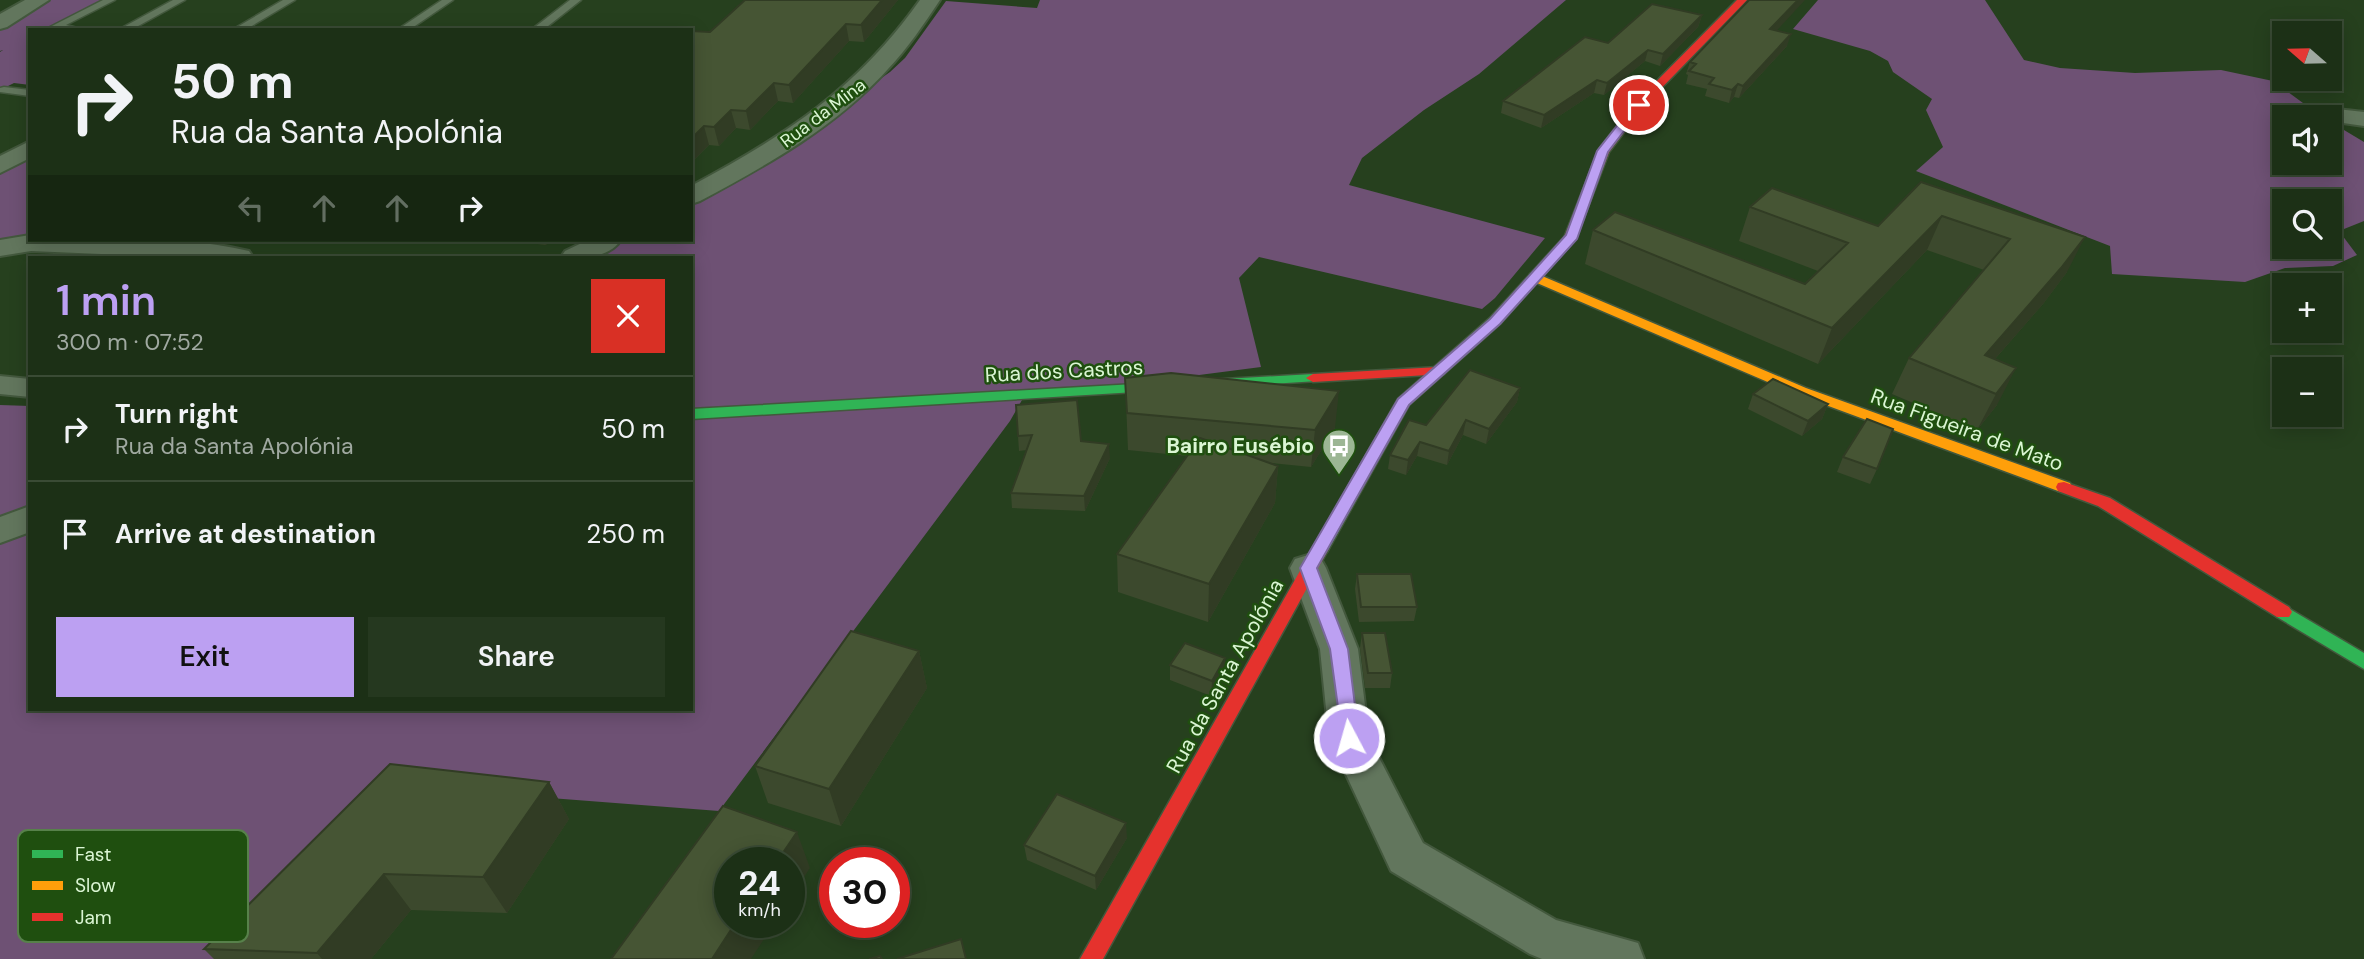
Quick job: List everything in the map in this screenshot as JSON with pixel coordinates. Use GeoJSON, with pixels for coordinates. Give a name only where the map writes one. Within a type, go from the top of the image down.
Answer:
{"type":"FeatureCollection","features":[{"type":"Feature","properties":{"kind":"street"},"geometry":{"type":"LineString","coordinates":[[0,23],[39,0]]}},
{"type":"Feature","properties":{"kind":"street","name":"Rua da Mina"},"geometry":{"type":"LineString","coordinates":[[693,195],[774,150],[851,95],[880,68],[911,30],[930,0]]}},
{"type":"Feature","properties":{"kind":"street","name":"Rua da Santa Apolónia"},"geometry":{"type":"LineString","coordinates":[[1091,959],[1403,402],[1495,321],[1572,236],[1603,151],[1639,105],[1742,0]]}},
{"type":"Feature","properties":{"kind":"street"},"geometry":{"type":"LineString","coordinates":[[2342,117],[2364,119]]}},
{"type":"Feature","properties":{"kind":"street"},"geometry":{"type":"LineString","coordinates":[[0,166],[28,149]]}},
{"type":"Feature","properties":{"kind":"street"},"geometry":{"type":"LineString","coordinates":[[577,256],[604,242]]}},
{"type":"Feature","properties":{"kind":"street"},"geometry":{"type":"LineString","coordinates":[[0,248],[32,243],[189,250],[232,256]]}},
{"type":"Feature","properties":{"kind":"street","name":"Rua Figueira de Mato"},"geometry":{"type":"LineString","coordinates":[[1535,277],[1801,390],[2104,502],[2364,662]]}},
{"type":"Feature","properties":{"kind":"street","name":"Rua dos Castros"},"geometry":{"type":"LineString","coordinates":[[693,414],[1439,371]]}},
{"type":"Feature","properties":{"kind":"street"},"geometry":{"type":"LineString","coordinates":[[0,385],[28,388]]}},
{"type":"Feature","properties":{"kind":"street"},"geometry":{"type":"LineString","coordinates":[[0,531],[28,519]]}},
{"type":"Feature","properties":{"kind":"street"},"geometry":{"type":"LineString","coordinates":[[1308,568],[1339,649],[1349,738],[1407,858],[1546,939],[1621,959]]}},
{"type":"Feature","properties":{"kind":"lane"},"geometry":{"type":"LineString","coordinates":[[63,28],[55,27],[110,0]]}},
{"type":"Feature","properties":{"kind":"lane"},"geometry":{"type":"LineString","coordinates":[[127,28],[180,0]]}},
{"type":"Feature","properties":{"kind":"lane"},"geometry":{"type":"LineString","coordinates":[[241,28],[290,0]]}},
{"type":"Feature","properties":{"kind":"lane"},"geometry":{"type":"LineString","coordinates":[[405,28],[448,0]]}},
{"type":"Feature","properties":{"kind":"lane"},"geometry":{"type":"LineString","coordinates":[[539,28],[576,0]]}},
{"type":"Feature","properties":{"kind":"lane"},"geometry":{"type":"LineString","coordinates":[[4,90],[28,93]]}},
{"type":"Feature","properties":{"kind":"shaded area"},"geometry":{"type":"Polygon","coordinates":[[[50,0],[103,0],[48,28],[28,28],[28,85],[14,83],[0,90],[0,52],[3,50],[0,51],[0,28],[50,0]]]}},
{"type":"Feature","properties":{"kind":"shaded area"},"geometry":{"type":"Polygon","coordinates":[[[1040,0],[1566,0],[1479,74],[1424,110],[1362,158],[1349,185],[1545,238],[1495,298],[1482,309],[1259,257],[1239,278],[1261,367],[1083,390],[1026,393],[1010,421],[719,811],[419,788],[244,959],[0,959],[0,405],[28,406],[28,711],[693,711],[693,256],[597,256],[622,242],[693,242],[693,200],[784,147],[890,72],[905,58],[946,1],[1037,8],[1040,0]]]}},
{"type":"Feature","properties":{"kind":"shaded area"},"geometry":{"type":"Polygon","coordinates":[[[1818,0],[1985,0],[2024,60],[2060,68],[2135,73],[2221,70],[2272,81],[2272,91],[2287,91],[2306,105],[2272,105],[2272,175],[2342,175],[2342,129],[2364,142],[2364,221],[2342,230],[2342,189],[2272,189],[2272,259],[2342,259],[2342,235],[2357,255],[2333,266],[2285,268],[2245,282],[2112,274],[2110,246],[1916,171],[1943,147],[1926,110],[1932,99],[1893,72],[1888,61],[1870,51],[1793,29],[1818,0]]]}},
{"type":"Feature","properties":{"kind":"shaded area"},"geometry":{"type":"Polygon","coordinates":[[[28,152],[28,235],[0,242],[0,157],[28,152]]]}},
{"type":"Feature","properties":{"kind":"building"},"geometry":{"type":"Polygon","coordinates":[[[745,0],[882,0],[861,25],[846,24],[789,85],[774,83],[746,111],[731,110],[714,127],[704,126],[693,137],[693,31],[710,32],[745,0]]]}},
{"type":"Feature","properties":{"kind":"building"},"geometry":{"type":"Polygon","coordinates":[[[1749,0],[1798,0],[1770,29],[1791,34],[1743,86],[1738,84],[1732,90],[1709,84],[1714,78],[1689,71],[1696,64],[1690,62],[1749,0]]]}},
{"type":"Feature","properties":{"kind":"building"},"geometry":{"type":"Polygon","coordinates":[[[1652,4],[1702,15],[1663,54],[1648,50],[1607,83],[1597,80],[1544,115],[1503,101],[1585,37],[1608,43],[1652,4]]]}},
{"type":"Feature","properties":{"kind":"building"},"geometry":{"type":"Polygon","coordinates":[[[1921,182],[2085,237],[1985,355],[2016,368],[1996,394],[1909,358],[2010,239],[1942,216],[1832,328],[1593,230],[1615,212],[1805,284],[1848,243],[1750,207],[1772,188],[1878,226],[1921,182]]]}},
{"type":"Feature","properties":{"kind":"building"},"geometry":{"type":"Polygon","coordinates":[[[1470,370],[1520,388],[1489,429],[1466,420],[1449,451],[1420,442],[1408,460],[1390,455],[1409,420],[1426,425],[1470,370]]]}},
{"type":"Feature","properties":{"kind":"building"},"geometry":{"type":"Polygon","coordinates":[[[1171,373],[1339,391],[1315,430],[1127,413],[1125,378],[1171,373]]]}},
{"type":"Feature","properties":{"kind":"building"},"geometry":{"type":"Polygon","coordinates":[[[1773,379],[1828,404],[1808,421],[1753,394],[1773,379]]]}},
{"type":"Feature","properties":{"kind":"building"},"geometry":{"type":"Polygon","coordinates":[[[1077,400],[1081,441],[1109,444],[1084,496],[1011,493],[1032,435],[1018,436],[1016,405],[1077,400]]]}},
{"type":"Feature","properties":{"kind":"building"},"geometry":{"type":"Polygon","coordinates":[[[1867,419],[1893,429],[1877,469],[1843,457],[1867,419]]]}},
{"type":"Feature","properties":{"kind":"building"},"geometry":{"type":"Polygon","coordinates":[[[1200,438],[1278,466],[1209,584],[1117,554],[1200,438]]]}},
{"type":"Feature","properties":{"kind":"building"},"geometry":{"type":"Polygon","coordinates":[[[1357,574],[1411,574],[1417,607],[1361,607],[1357,574]]]}},
{"type":"Feature","properties":{"kind":"building"},"geometry":{"type":"Polygon","coordinates":[[[851,631],[919,651],[829,789],[755,766],[851,631]]]}},
{"type":"Feature","properties":{"kind":"building"},"geometry":{"type":"Polygon","coordinates":[[[1362,633],[1385,633],[1392,673],[1368,673],[1362,633]]]}},
{"type":"Feature","properties":{"kind":"building"},"geometry":{"type":"Polygon","coordinates":[[[1185,643],[1225,658],[1212,681],[1170,665],[1185,643]]]}},
{"type":"Feature","properties":{"kind":"building"},"geometry":{"type":"Polygon","coordinates":[[[390,764],[549,782],[483,877],[384,874],[317,953],[204,949],[211,942],[248,942],[248,905],[390,764]]]}},
{"type":"Feature","properties":{"kind":"building"},"geometry":{"type":"Polygon","coordinates":[[[1057,794],[1126,823],[1095,876],[1024,845],[1057,794]]]}},
{"type":"Feature","properties":{"kind":"building"},"geometry":{"type":"Polygon","coordinates":[[[723,806],[797,832],[787,847],[714,847],[714,938],[726,938],[712,959],[611,959],[723,806]]]}},
{"type":"Feature","properties":{"kind":"building"},"geometry":{"type":"Polygon","coordinates":[[[961,939],[966,959],[897,959],[961,939]]]}},
{"type":"Feature","properties":{"kind":"traffic: fast"},"geometry":{"type":"LineString","coordinates":[[1321,548],[1403,402],[1495,321],[1570,238]]}},
{"type":"Feature","properties":{"kind":"traffic: fast"},"geometry":{"type":"LineString","coordinates":[[693,414],[1313,378]]}},
{"type":"Feature","properties":{"kind":"traffic: fast"},"geometry":{"type":"LineString","coordinates":[[2283,612],[2364,662]]}},
{"type":"Feature","properties":{"kind":"traffic: slow"},"geometry":{"type":"LineString","coordinates":[[1535,277],[1801,391],[2064,487]]}},
{"type":"Feature","properties":{"kind":"traffic: jam"},"geometry":{"type":"LineString","coordinates":[[1570,238],[1603,151],[1639,105],[1742,0]]}},
{"type":"Feature","properties":{"kind":"traffic: jam"},"geometry":{"type":"LineString","coordinates":[[1313,378],[1439,371]]}},
{"type":"Feature","properties":{"kind":"traffic: jam"},"geometry":{"type":"LineString","coordinates":[[2064,487],[2104,502],[2283,612]]}},
{"type":"Feature","properties":{"kind":"traffic: jam"},"geometry":{"type":"LineString","coordinates":[[1091,959],[1321,548]]}},
{"type":"Feature","properties":{"kind":"place","name":"Bairro Eusébio"},"geometry":{"type":"Point","coordinates":[1339,476]}},
{"type":"Feature","properties":{"kind":"route"},"geometry":{"type":"LineString","coordinates":[[1349,738],[1339,649],[1318,587],[1308,568],[1403,402],[1495,321],[1572,236],[1603,151],[1639,105]]}}]}
